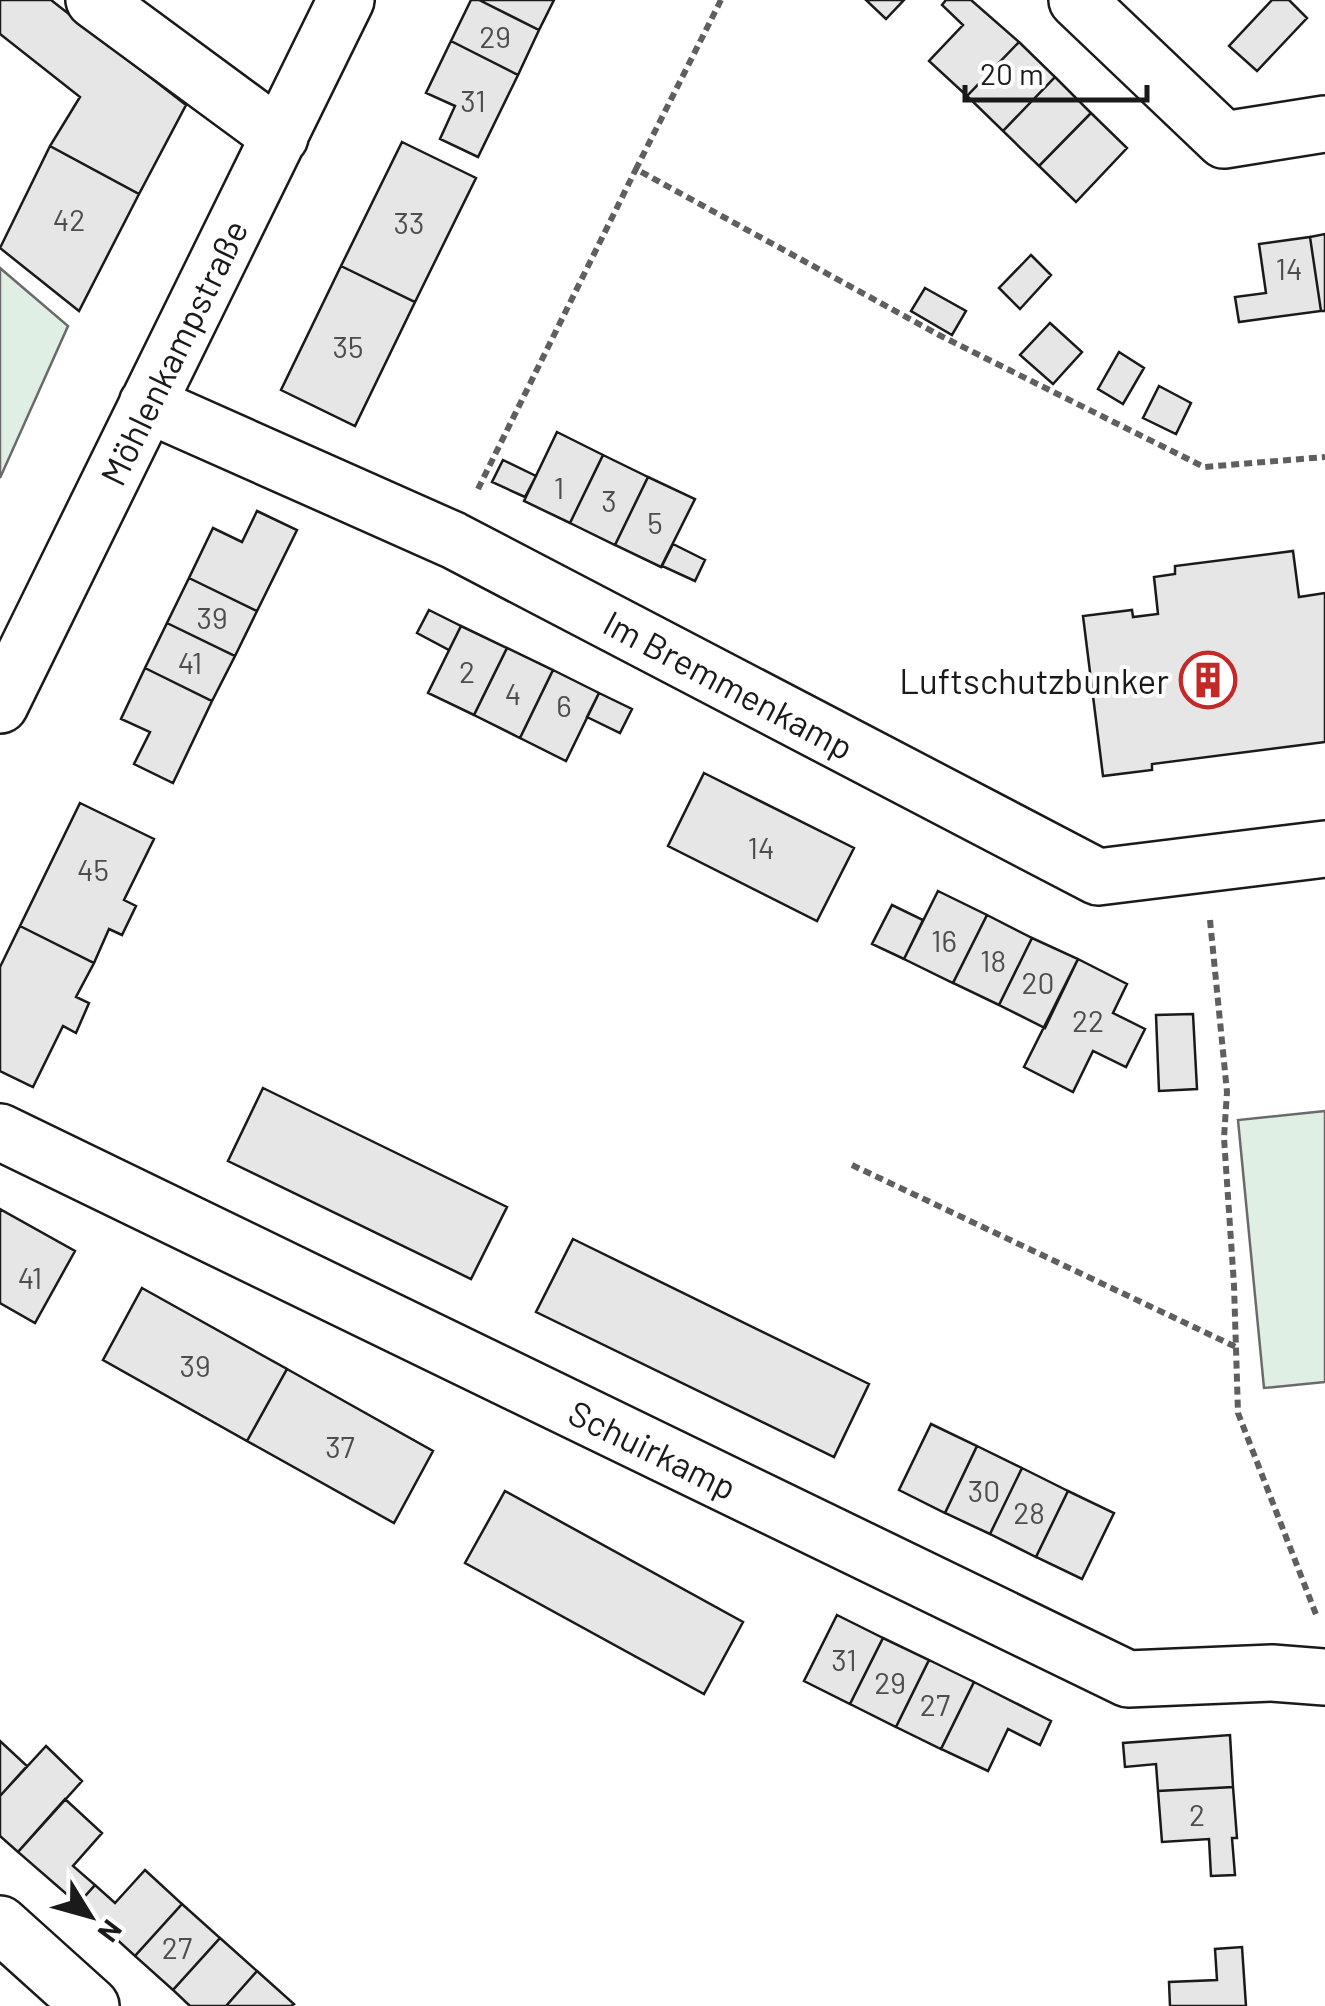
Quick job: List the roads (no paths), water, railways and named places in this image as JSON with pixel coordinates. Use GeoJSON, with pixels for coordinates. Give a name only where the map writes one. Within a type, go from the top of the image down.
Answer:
{"type":"FeatureCollection","features":[{"type":"Feature","properties":{"kind":"street"},"geometry":{"type":"LineString","coordinates":[[94,0],[280,137]]}},
{"type":"Feature","properties":{"kind":"street","name":"Möhlenkampstraße"},"geometry":{"type":"LineString","coordinates":[[0,705],[346,0]]}},
{"type":"Feature","properties":{"kind":"street"},"geometry":{"type":"LineString","coordinates":[[1077,0],[1224,140],[1325,124]]}},
{"type":"Feature","properties":{"kind":"street","name":"Im Bremmenkamp"},"geometry":{"type":"LineString","coordinates":[[147,404],[454,540],[1098,877],[1325,849]]}},
{"type":"Feature","properties":{"kind":"street","name":"Schuirkamp"},"geometry":{"type":"LineString","coordinates":[[0,1132],[1128,1679],[1272,1674],[1325,1677]]}},
{"type":"Feature","properties":{"kind":"street"},"geometry":{"type":"LineString","coordinates":[[0,1924],[91,2006]]}},
{"type":"Feature","properties":{"kind":"place","name":"Luftschutzbunker"},"geometry":{"type":"Point","coordinates":[1208,680]}}]}
